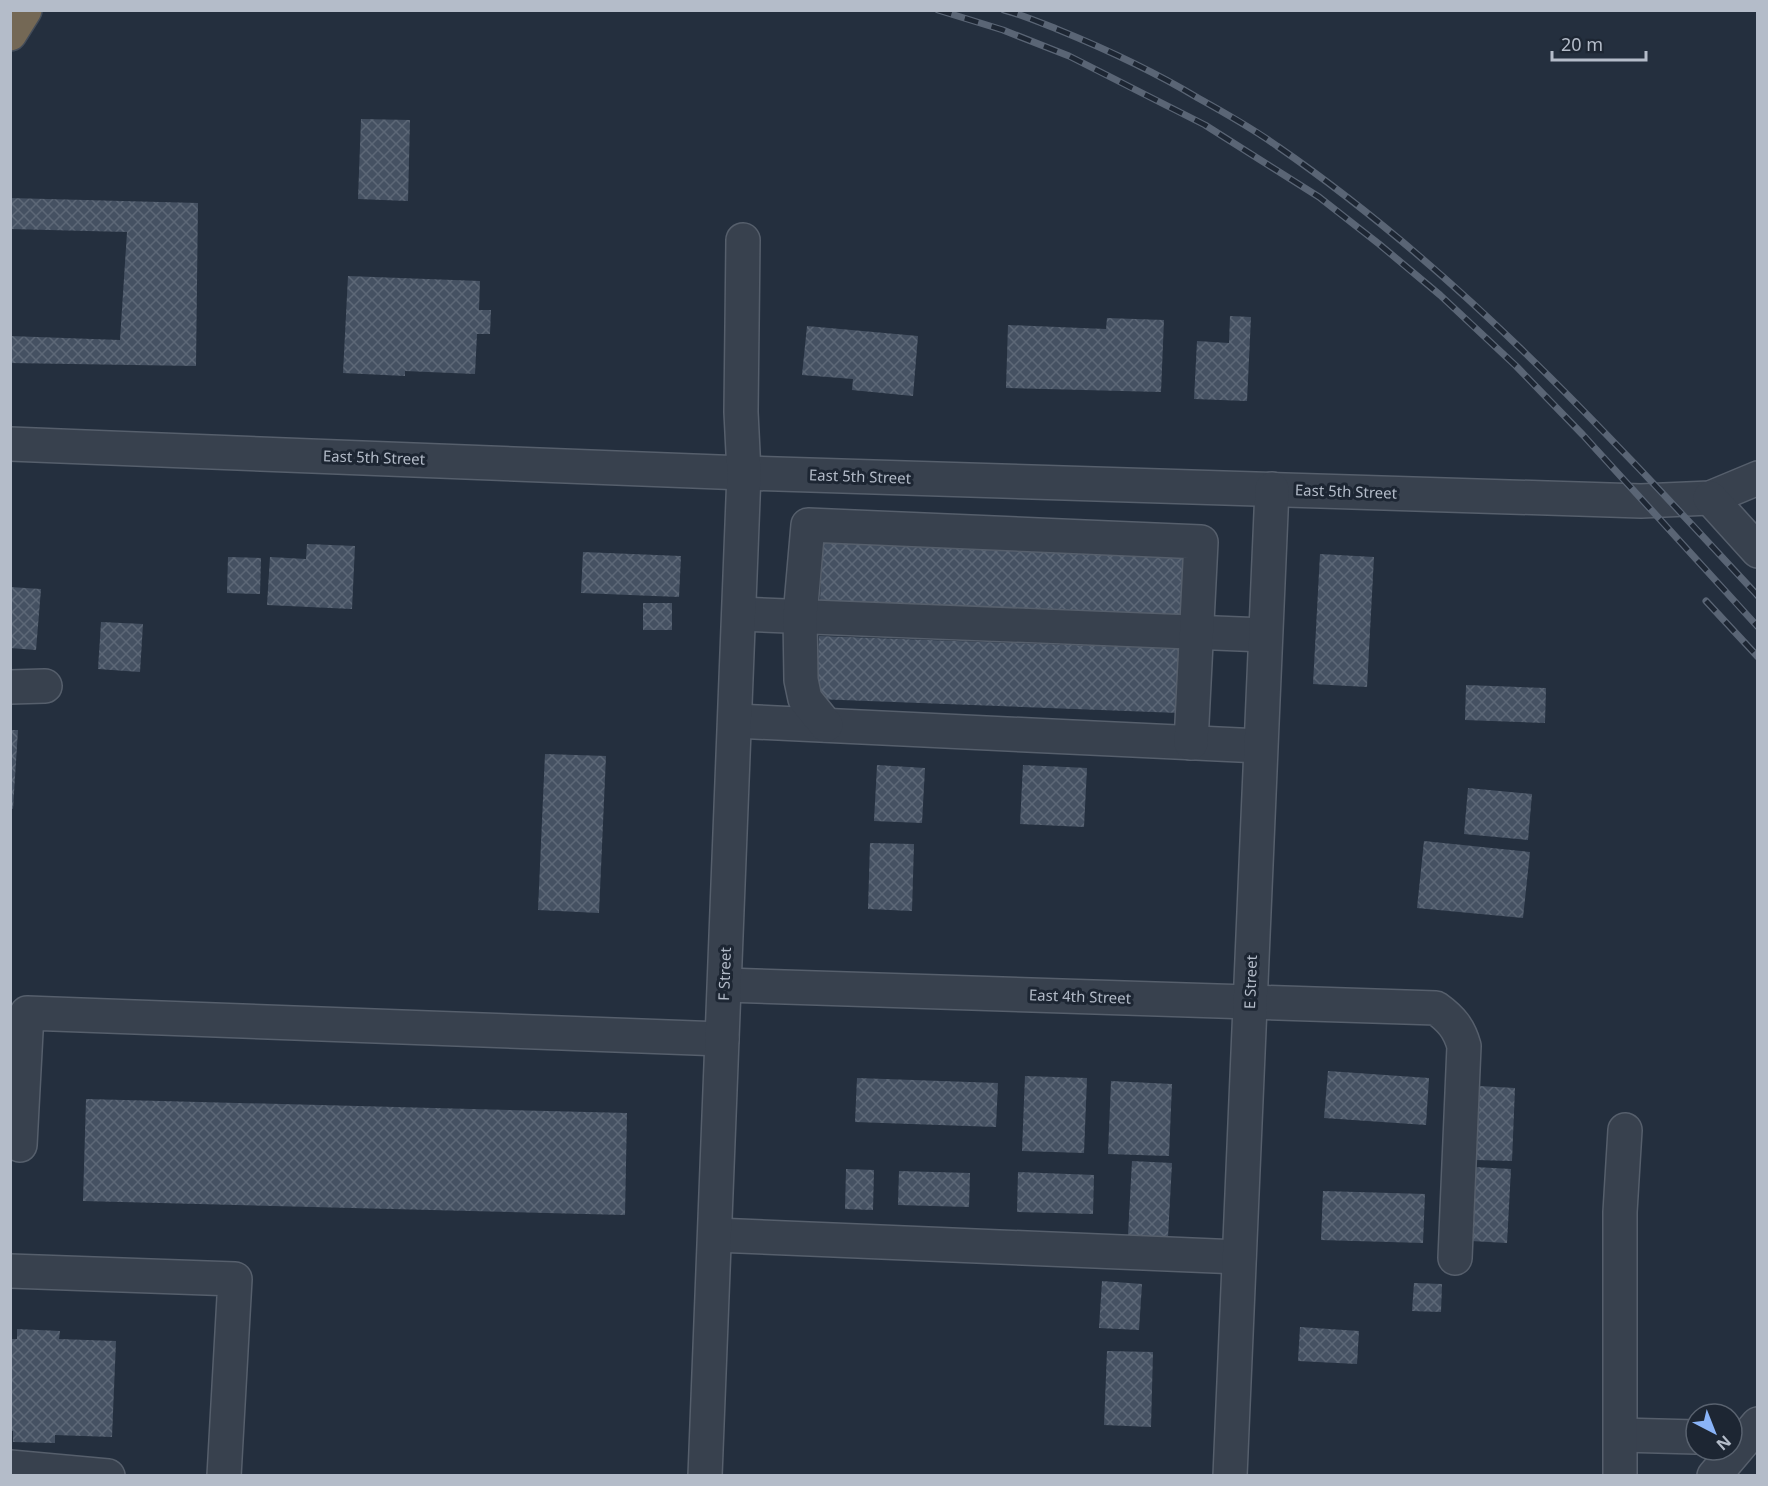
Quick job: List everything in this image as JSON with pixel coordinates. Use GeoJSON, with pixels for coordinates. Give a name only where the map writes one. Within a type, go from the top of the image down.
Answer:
{"type":"FeatureCollection","features":[{"type":"Feature","properties":{"kind":"highway"},"geometry":{"type":"LineString","coordinates":[[10,34],[25,10]]}},
{"type":"Feature","properties":{"kind":"street","name":"F Street"},"geometry":{"type":"LineString","coordinates":[[705,1476],[744,473],[741,412],[743,240]]}},
{"type":"Feature","properties":{"kind":"street","name":"East 5th Street"},"geometry":{"type":"LineString","coordinates":[[10,444],[744,473],[1641,501],[1710,498]]}},
{"type":"Feature","properties":{"kind":"street"},"geometry":{"type":"LineString","coordinates":[[1758,478],[1710,498],[1758,551]]}},
{"type":"Feature","properties":{"kind":"street","name":"E Street"},"geometry":{"type":"LineString","coordinates":[[1230,1476],[1272,489]]}},
{"type":"Feature","properties":{"kind":"street"},"geometry":{"type":"LineString","coordinates":[[826,725],[804,699],[801,681],[800,616],[808,525],[1201,542],[1191,743]]}},
{"type":"Feature","properties":{"kind":"street"},"geometry":{"type":"LineString","coordinates":[[739,614],[1265,635]]}},
{"type":"Feature","properties":{"kind":"street"},"geometry":{"type":"LineString","coordinates":[[10,687],[45,686]]}},
{"type":"Feature","properties":{"kind":"street"},"geometry":{"type":"LineString","coordinates":[[735,721],[1260,746]]}},
{"type":"Feature","properties":{"kind":"street","name":"East 4th Street"},"geometry":{"type":"LineString","coordinates":[[725,985],[1436,1008],[1450,1018],[1460,1031],[1464,1046],[1455,1258]]}},
{"type":"Feature","properties":{"kind":"street"},"geometry":{"type":"LineString","coordinates":[[21,1145],[27,1012],[722,1039]]}},
{"type":"Feature","properties":{"kind":"street"},"geometry":{"type":"LineString","coordinates":[[1620,1476],[1620,1212],[1625,1130]]}},
{"type":"Feature","properties":{"kind":"street"},"geometry":{"type":"LineString","coordinates":[[715,1235],[1239,1257]]}},
{"type":"Feature","properties":{"kind":"street"},"geometry":{"type":"LineString","coordinates":[[10,1271],[235,1279],[224,1476]]}},
{"type":"Feature","properties":{"kind":"street"},"geometry":{"type":"LineString","coordinates":[[1621,1435],[1684,1437]]}},
{"type":"Feature","properties":{"kind":"street"},"geometry":{"type":"LineString","coordinates":[[1714,1476],[1749,1435]]}},
{"type":"Feature","properties":{"kind":"street"},"geometry":{"type":"LineString","coordinates":[[10,1467],[108,1476]]}},
{"type":"Feature","properties":{"kind":"building"},"geometry":{"type":"Polygon","coordinates":[[[361,119],[410,120],[408,201],[358,199],[361,119]]]}},
{"type":"Feature","properties":{"kind":"building"},"geometry":{"type":"Polygon","coordinates":[[[10,198],[198,203],[196,366],[10,363],[10,336],[120,340],[127,232],[10,229],[10,198]]]}},
{"type":"Feature","properties":{"kind":"building"},"geometry":{"type":"Polygon","coordinates":[[[348,276],[480,281],[479,310],[491,310],[490,334],[477,334],[475,374],[405,371],[405,376],[343,373],[348,276]]]}},
{"type":"Feature","properties":{"kind":"building"},"geometry":{"type":"Polygon","coordinates":[[[1230,316],[1251,317],[1247,401],[1194,399],[1197,341],[1229,343],[1230,316]]]}},
{"type":"Feature","properties":{"kind":"building"},"geometry":{"type":"Polygon","coordinates":[[[1107,318],[1164,320],[1161,392],[1006,388],[1008,325],[1106,329],[1107,318]]]}},
{"type":"Feature","properties":{"kind":"building"},"geometry":{"type":"Polygon","coordinates":[[[807,326],[918,336],[913,396],[852,390],[853,379],[802,375],[807,326]]]}},
{"type":"Feature","properties":{"kind":"building"},"geometry":{"type":"Polygon","coordinates":[[[823,536],[1186,552],[1183,617],[820,601],[823,536]]]}},
{"type":"Feature","properties":{"kind":"building"},"geometry":{"type":"Polygon","coordinates":[[[307,544],[355,546],[352,609],[267,605],[270,557],[306,559],[307,544]]]}},
{"type":"Feature","properties":{"kind":"building"},"geometry":{"type":"Polygon","coordinates":[[[583,552],[681,556],[679,597],[581,593],[583,552]]]}},
{"type":"Feature","properties":{"kind":"building"},"geometry":{"type":"Polygon","coordinates":[[[1320,554],[1374,557],[1367,687],[1313,684],[1320,554]]]}},
{"type":"Feature","properties":{"kind":"building"},"geometry":{"type":"Polygon","coordinates":[[[228,557],[261,558],[260,594],[227,593],[228,557]]]}},
{"type":"Feature","properties":{"kind":"building"},"geometry":{"type":"Polygon","coordinates":[[[10,587],[41,589],[36,650],[10,648],[10,587]]]}},
{"type":"Feature","properties":{"kind":"building"},"geometry":{"type":"Polygon","coordinates":[[[643,603],[672,603],[672,630],[643,630],[643,603]]]}},
{"type":"Feature","properties":{"kind":"building"},"geometry":{"type":"Polygon","coordinates":[[[101,622],[143,624],[140,672],[98,669],[101,622]]]}},
{"type":"Feature","properties":{"kind":"building"},"geometry":{"type":"Polygon","coordinates":[[[819,636],[1181,649],[1179,713],[816,699],[819,636]]]}},
{"type":"Feature","properties":{"kind":"building"},"geometry":{"type":"Polygon","coordinates":[[[1466,685],[1546,688],[1545,723],[1465,720],[1466,685]]]}},
{"type":"Feature","properties":{"kind":"building"},"geometry":{"type":"Polygon","coordinates":[[[10,730],[18,730],[13,809],[10,808],[10,730]]]}},
{"type":"Feature","properties":{"kind":"building"},"geometry":{"type":"Polygon","coordinates":[[[545,754],[606,756],[599,913],[538,910],[545,754]]]}},
{"type":"Feature","properties":{"kind":"building"},"geometry":{"type":"Polygon","coordinates":[[[877,765],[925,768],[922,823],[874,821],[877,765]]]}},
{"type":"Feature","properties":{"kind":"building"},"geometry":{"type":"Polygon","coordinates":[[[1023,765],[1087,768],[1084,827],[1020,824],[1023,765]]]}},
{"type":"Feature","properties":{"kind":"building"},"geometry":{"type":"Polygon","coordinates":[[[1468,788],[1532,794],[1528,840],[1464,834],[1468,788]]]}},
{"type":"Feature","properties":{"kind":"building"},"geometry":{"type":"Polygon","coordinates":[[[1424,841],[1530,852],[1523,918],[1417,908],[1424,841]]]}},
{"type":"Feature","properties":{"kind":"building"},"geometry":{"type":"Polygon","coordinates":[[[870,843],[914,844],[912,911],[868,909],[870,843]]]}},
{"type":"Feature","properties":{"kind":"building"},"geometry":{"type":"Polygon","coordinates":[[[1328,1071],[1429,1078],[1426,1125],[1324,1118],[1328,1071]]]}},
{"type":"Feature","properties":{"kind":"building"},"geometry":{"type":"Polygon","coordinates":[[[1025,1076],[1087,1078],[1084,1153],[1022,1151],[1025,1076]]]}},
{"type":"Feature","properties":{"kind":"building"},"geometry":{"type":"Polygon","coordinates":[[[857,1078],[998,1083],[996,1127],[855,1122],[857,1078]]]}},
{"type":"Feature","properties":{"kind":"building"},"geometry":{"type":"Polygon","coordinates":[[[1111,1081],[1172,1084],[1169,1156],[1108,1154],[1111,1081]]]}},
{"type":"Feature","properties":{"kind":"building"},"geometry":{"type":"Polygon","coordinates":[[[1479,1086],[1515,1088],[1512,1161],[1476,1160],[1479,1086]]]}},
{"type":"Feature","properties":{"kind":"building"},"geometry":{"type":"Polygon","coordinates":[[[86,1099],[627,1113],[625,1215],[83,1201],[86,1099]]]}},
{"type":"Feature","properties":{"kind":"building"},"geometry":{"type":"Polygon","coordinates":[[[1132,1161],[1172,1163],[1168,1237],[1128,1235],[1132,1161]]]}},
{"type":"Feature","properties":{"kind":"building"},"geometry":{"type":"Polygon","coordinates":[[[1475,1167],[1511,1169],[1507,1243],[1471,1241],[1475,1167]]]}},
{"type":"Feature","properties":{"kind":"building"},"geometry":{"type":"Polygon","coordinates":[[[846,1169],[874,1170],[873,1210],[845,1209],[846,1169]]]}},
{"type":"Feature","properties":{"kind":"building"},"geometry":{"type":"Polygon","coordinates":[[[899,1171],[970,1173],[969,1207],[898,1205],[899,1171]]]}},
{"type":"Feature","properties":{"kind":"building"},"geometry":{"type":"Polygon","coordinates":[[[1018,1172],[1094,1175],[1093,1214],[1017,1212],[1018,1172]]]}},
{"type":"Feature","properties":{"kind":"building"},"geometry":{"type":"Polygon","coordinates":[[[1323,1191],[1425,1194],[1423,1243],[1321,1240],[1323,1191]]]}},
{"type":"Feature","properties":{"kind":"building"},"geometry":{"type":"Polygon","coordinates":[[[1102,1281],[1142,1284],[1139,1330],[1099,1328],[1102,1281]]]}},
{"type":"Feature","properties":{"kind":"building"},"geometry":{"type":"Polygon","coordinates":[[[1414,1283],[1442,1284],[1441,1312],[1412,1311],[1414,1283]]]}},
{"type":"Feature","properties":{"kind":"building"},"geometry":{"type":"Polygon","coordinates":[[[1300,1327],[1359,1331],[1357,1364],[1298,1361],[1300,1327]]]}},
{"type":"Feature","properties":{"kind":"building"},"geometry":{"type":"Polygon","coordinates":[[[17,1329],[60,1331],[59,1339],[116,1341],[112,1437],[55,1435],[55,1443],[13,1442],[13,1431],[10,1431],[10,1339],[17,1339],[17,1329]]]}},
{"type":"Feature","properties":{"kind":"building"},"geometry":{"type":"Polygon","coordinates":[[[1107,1351],[1153,1352],[1151,1427],[1104,1425],[1107,1351]]]}},
{"type":"Feature","properties":{"kind":"railway"},"geometry":{"type":"LineString","coordinates":[[938,10],[1003,30],[1069,56],[1205,125],[1319,197],[1440,295],[1516,366],[1583,435],[1758,627]]}},
{"type":"Feature","properties":{"kind":"railway"},"geometry":{"type":"LineString","coordinates":[[1004,10],[1077,38],[1164,79],[1258,133],[1344,195],[1408,246],[1530,358],[1646,475],[1758,596]]}},
{"type":"Feature","properties":{"kind":"railway"},"geometry":{"type":"LineString","coordinates":[[1706,601],[1758,657]]}}]}
